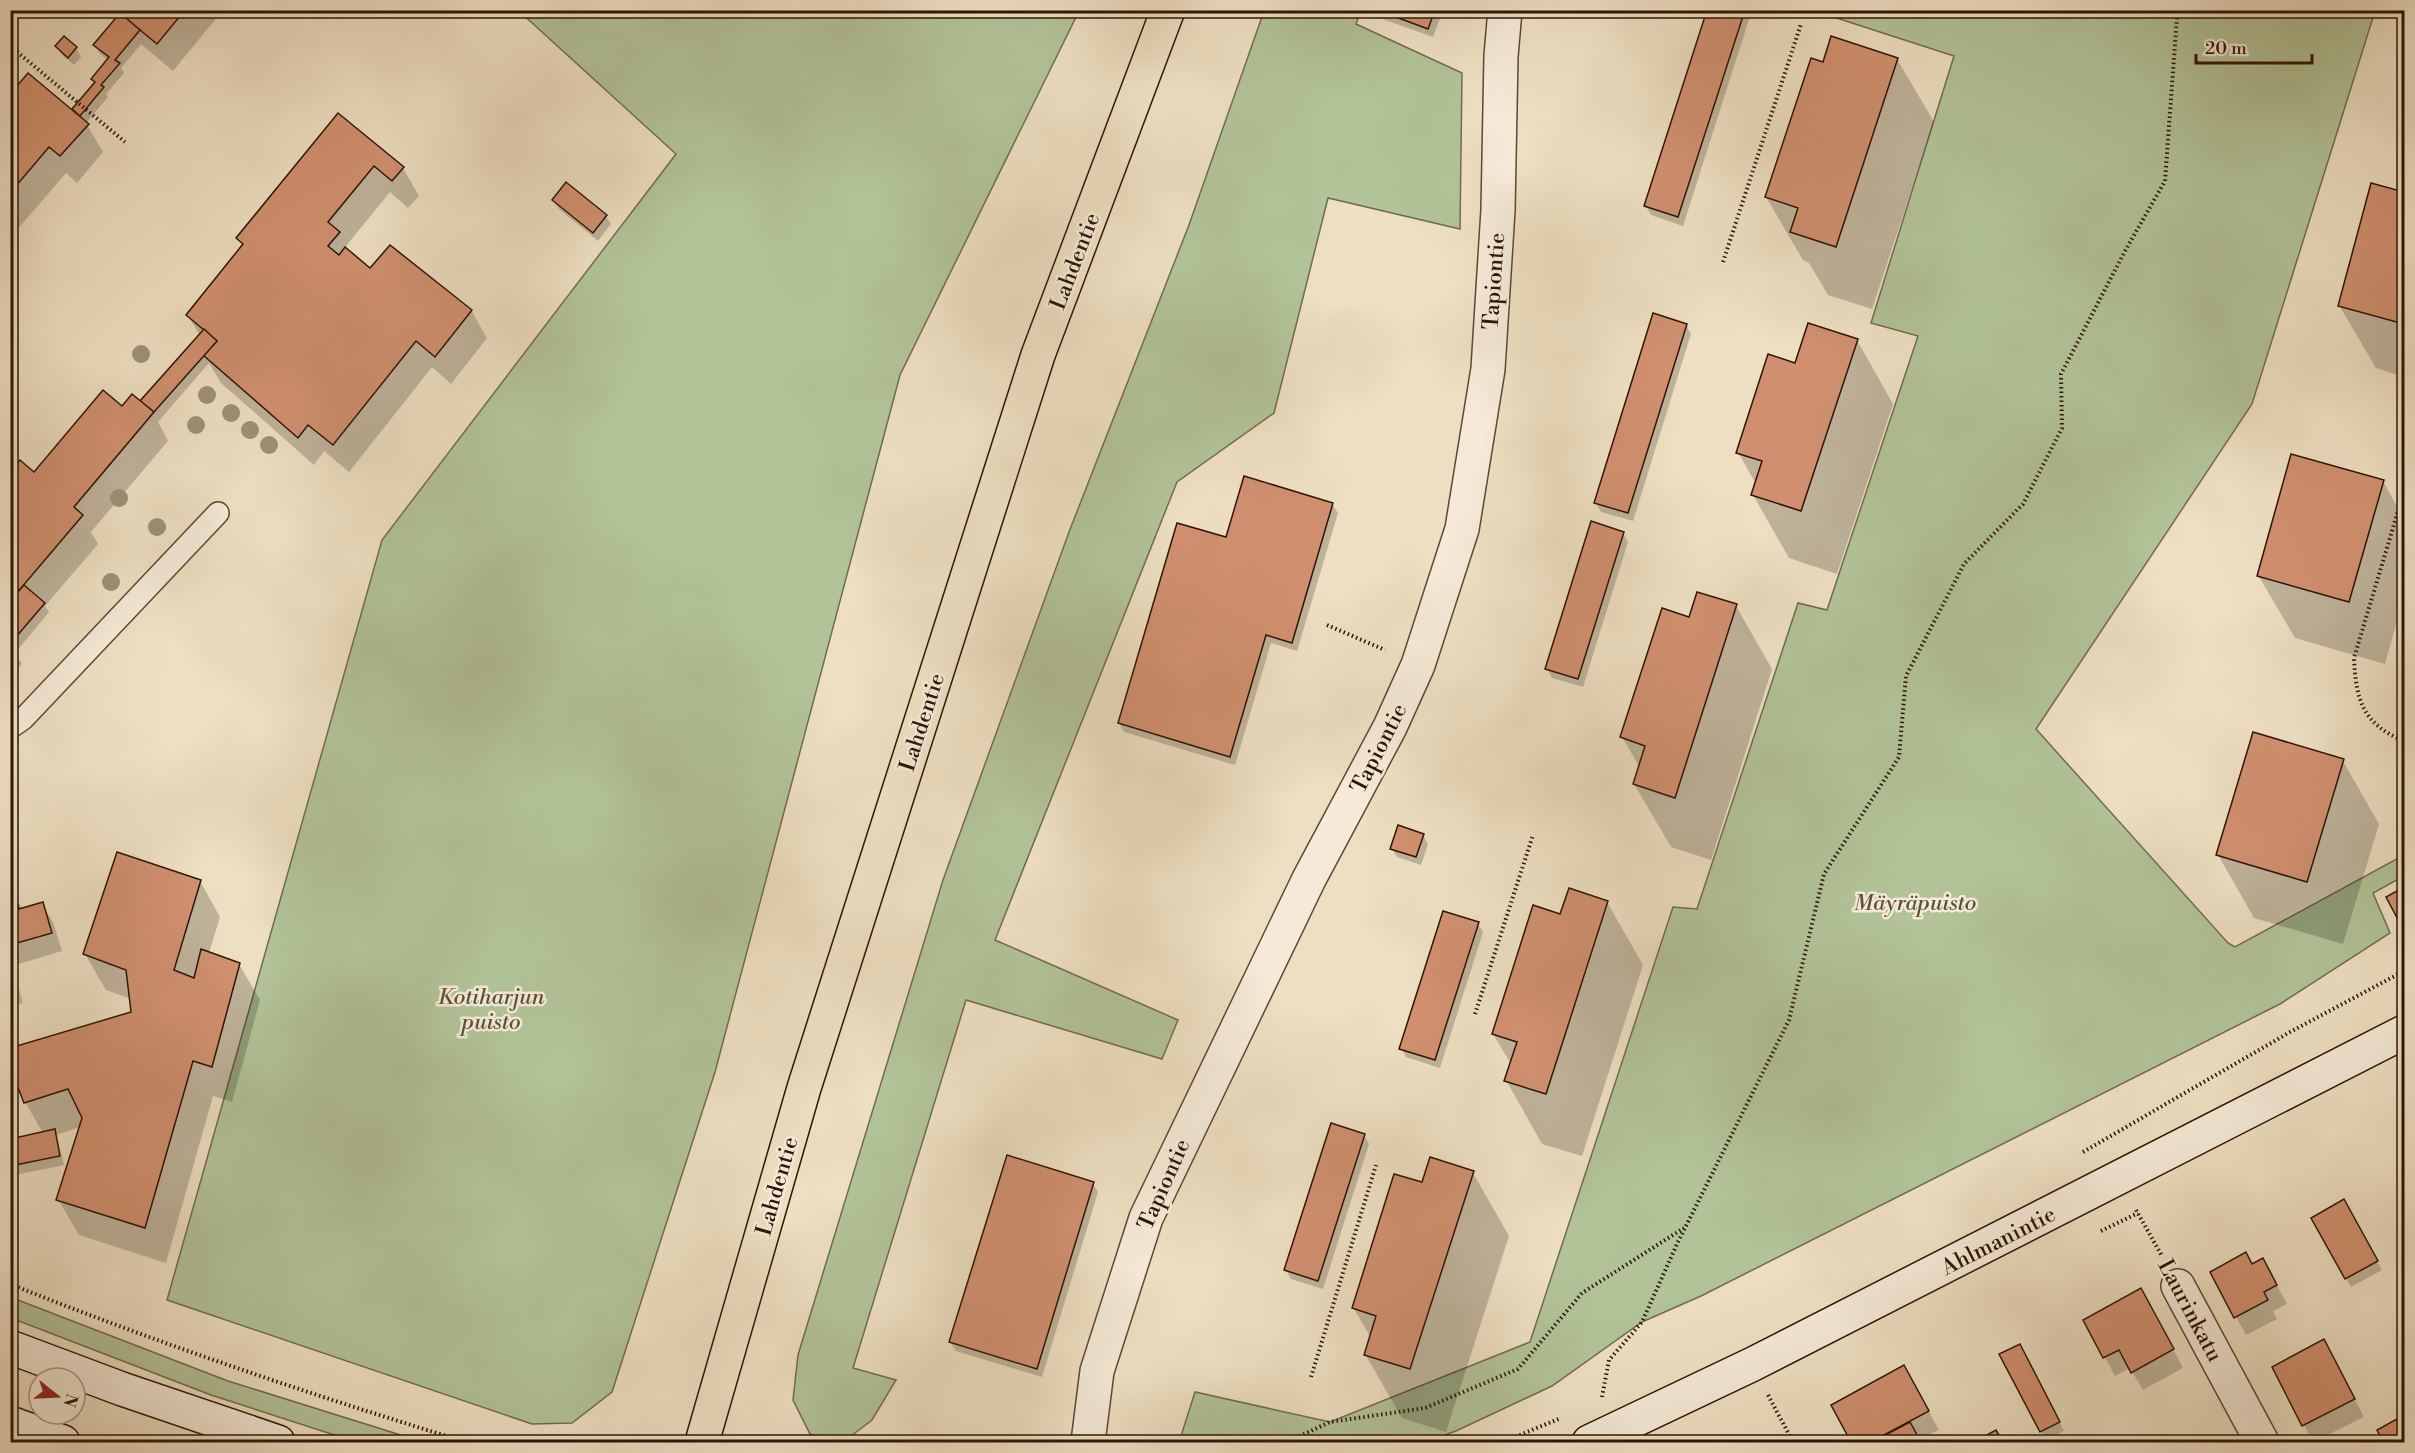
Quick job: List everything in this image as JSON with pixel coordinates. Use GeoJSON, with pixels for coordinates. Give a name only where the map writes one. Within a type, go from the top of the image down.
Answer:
{"type":"FeatureCollection","features":[{"type":"Feature","properties":{"kind":"highway","name":"Lahdentie"},"geometry":{"type":"LineString","coordinates":[[702,1443],[804,1088],[1038,355],[1168,10]]}},
{"type":"Feature","properties":{"kind":"street","name":"Tapiontie"},"geometry":{"type":"LineString","coordinates":[[1088,1443],[1097,1371],[1146,1218],[1309,879],[1368,772],[1418,664],[1462,529],[1488,369],[1498,210],[1501,56],[1505,10]]}},
{"type":"Feature","properties":{"kind":"street","name":"Ahlmanintie"},"geometry":{"type":"LineString","coordinates":[[1589,1443],[1753,1364],[2404,1032]]}},
{"type":"Feature","properties":{"kind":"street","name":"Laurinkatu"},"geometry":{"type":"LineString","coordinates":[[2178,1286],[2262,1443]]}},
{"type":"Feature","properties":{"kind":"street"},"geometry":{"type":"LineString","coordinates":[[10,1347],[278,1443]]}},
{"type":"Feature","properties":{"kind":"street"},"geometry":{"type":"LineString","coordinates":[[10,1423],[63,1443]]}},
{"type":"Feature","properties":{"kind":"lane"},"geometry":{"type":"LineString","coordinates":[[10,728],[23,719],[218,513]]}},
{"type":"Feature","properties":{"kind":"path"},"geometry":{"type":"LineString","coordinates":[[1611,1397],[1601,1401],[1609,1360],[1642,1322],[1686,1227],[1789,1020],[1824,874],[1899,757],[1906,676],[1964,564],[2023,504],[2028,495],[2062,428],[2061,374],[2125,251],[2165,181],[2177,17],[2180,10]]}},
{"type":"Feature","properties":{"kind":"path"},"geometry":{"type":"LineString","coordinates":[[1723,262],[1801,24]]}},
{"type":"Feature","properties":{"kind":"path"},"geometry":{"type":"LineString","coordinates":[[10,46],[125,142]]}},
{"type":"Feature","properties":{"kind":"path"},"geometry":{"type":"LineString","coordinates":[[2404,491],[2354,658],[2355,680],[2362,706],[2374,724],[2387,734],[2404,741]]}},
{"type":"Feature","properties":{"kind":"path"},"geometry":{"type":"LineString","coordinates":[[1327,625],[1418,664]]}},
{"type":"Feature","properties":{"kind":"path"},"geometry":{"type":"LineString","coordinates":[[1475,1014],[1533,835]]}},
{"type":"Feature","properties":{"kind":"path"},"geometry":{"type":"LineString","coordinates":[[2080,1153],[2290,1032],[2404,971]]}},
{"type":"Feature","properties":{"kind":"path"},"geometry":{"type":"LineString","coordinates":[[1311,1377],[1376,1165]]}},
{"type":"Feature","properties":{"kind":"path","name":"Laurinkatu"},"geometry":{"type":"LineString","coordinates":[[2118,1178],[2178,1286]]}},
{"type":"Feature","properties":{"kind":"path"},"geometry":{"type":"LineString","coordinates":[[2097,1233],[2138,1213]]}},
{"type":"Feature","properties":{"kind":"path"},"geometry":{"type":"LineString","coordinates":[[1287,1443],[1330,1422],[1425,1408],[1518,1369],[1582,1293],[1686,1227]]}},
{"type":"Feature","properties":{"kind":"path"},"geometry":{"type":"LineString","coordinates":[[10,1284],[190,1353],[320,1398],[466,1443]]}},
{"type":"Feature","properties":{"kind":"path"},"geometry":{"type":"LineString","coordinates":[[1753,1364],[1792,1443]]}},
{"type":"Feature","properties":{"kind":"path"},"geometry":{"type":"LineString","coordinates":[[1503,1443],[1568,1415]]}},
{"type":"Feature","properties":{"kind":"green space","name":"Kotiharjun puisto"},"geometry":{"type":"Polygon","coordinates":[[[519,11],[1079,11],[900,375],[715,1072],[612,1392],[572,1423],[532,1424],[167,1300],[382,540],[676,154],[519,11]]]}},
{"type":"Feature","properties":{"kind":"green space"},"geometry":{"type":"Polygon","coordinates":[[[1264,11],[1361,11],[1356,24],[1462,73],[1460,229],[1328,198],[1274,413],[1177,482],[995,940],[1178,1020],[1162,1059],[966,1000],[853,1368],[896,1380],[872,1420],[843,1442],[810,1434],[793,1400],[798,1355],[943,880],[1069,532],[1189,225],[1264,11]]]}},
{"type":"Feature","properties":{"kind":"green space","name":"Mäyräpuisto"},"geometry":{"type":"Polygon","coordinates":[[[1815,11],[2375,11],[2252,404],[2036,729],[2228,943],[2235,947],[2404,855],[2404,876],[2373,893],[2390,933],[2280,1004],[1701,1296],[1642,1322],[1552,1386],[1456,1431],[1425,1442],[1188,1442],[1181,1436],[1195,1392],[1330,1422],[1530,1342],[1673,907],[1697,909],[1798,603],[1827,610],[1918,336],[1871,323],[1954,56],[1815,11]]]}},
{"type":"Feature","properties":{"kind":"green space"},"geometry":{"type":"Polygon","coordinates":[[[10,1297],[228,1381],[423,1442],[356,1442],[211,1395],[11,1318],[10,1297]]]}},
{"type":"Feature","properties":{"kind":"building"},"geometry":{"type":"Polygon","coordinates":[[[116,10],[185,10],[157,44],[116,10]]]}},
{"type":"Feature","properties":{"kind":"building"},"geometry":{"type":"Polygon","coordinates":[[[1377,10],[1435,10],[1428,29],[1377,10]]]}},
{"type":"Feature","properties":{"kind":"building"},"geometry":{"type":"Polygon","coordinates":[[[1707,10],[1745,10],[1678,217],[1644,206],[1707,10]]]}},
{"type":"Feature","properties":{"kind":"building"},"geometry":{"type":"Polygon","coordinates":[[[120,13],[140,30],[115,60],[120,63],[101,85],[104,87],[80,116],[72,109],[95,82],[91,79],[109,57],[93,45],[120,13]]]}},
{"type":"Feature","properties":{"kind":"building"},"geometry":{"type":"Polygon","coordinates":[[[64,36],[77,47],[68,58],[55,46],[64,36]]]}},
{"type":"Feature","properties":{"kind":"building"},"geometry":{"type":"Polygon","coordinates":[[[1831,36],[1898,58],[1836,247],[1790,232],[1798,208],[1765,197],[1811,58],[1823,62],[1831,36]]]}},
{"type":"Feature","properties":{"kind":"building"},"geometry":{"type":"Polygon","coordinates":[[[28,73],[89,124],[60,156],[49,147],[10,193],[10,94],[28,73]]]}},
{"type":"Feature","properties":{"kind":"building"},"geometry":{"type":"Polygon","coordinates":[[[338,113],[404,167],[392,181],[374,166],[328,222],[340,232],[328,246],[339,255],[345,247],[370,268],[390,245],[472,310],[435,357],[416,341],[333,445],[308,425],[298,438],[203,355],[217,341],[186,315],[243,244],[236,238],[338,113]]]}},
{"type":"Feature","properties":{"kind":"building"},"geometry":{"type":"Polygon","coordinates":[[[566,182],[607,215],[593,233],[552,200],[566,182]]]}},
{"type":"Feature","properties":{"kind":"building"},"geometry":{"type":"Polygon","coordinates":[[[2371,183],[2404,192],[2404,324],[2338,306],[2371,183]]]}},
{"type":"Feature","properties":{"kind":"building"},"geometry":{"type":"Polygon","coordinates":[[[1653,313],[1687,324],[1628,513],[1594,503],[1653,313]]]}},
{"type":"Feature","properties":{"kind":"building"},"geometry":{"type":"Polygon","coordinates":[[[1808,323],[1858,339],[1801,511],[1751,495],[1762,461],[1736,453],[1768,354],[1795,363],[1808,323]]]}},
{"type":"Feature","properties":{"kind":"building"},"geometry":{"type":"Polygon","coordinates":[[[204,329],[217,341],[154,412],[140,401],[204,329]]]}},
{"type":"Feature","properties":{"kind":"building"},"geometry":{"type":"Polygon","coordinates":[[[103,390],[122,406],[132,394],[154,412],[74,507],[83,515],[10,601],[10,518],[18,509],[10,503],[10,472],[20,460],[34,472],[103,390]]]}},
{"type":"Feature","properties":{"kind":"building"},"geometry":{"type":"Polygon","coordinates":[[[2291,454],[2384,480],[2349,602],[2257,576],[2291,454]]]}},
{"type":"Feature","properties":{"kind":"building"},"geometry":{"type":"Polygon","coordinates":[[[1244,476],[1333,503],[1292,643],[1266,635],[1230,757],[1118,723],[1177,523],[1226,537],[1244,476]]]}},
{"type":"Feature","properties":{"kind":"building"},"geometry":{"type":"Polygon","coordinates":[[[1591,521],[1624,532],[1578,679],[1545,669],[1591,521]]]}},
{"type":"Feature","properties":{"kind":"building"},"geometry":{"type":"Polygon","coordinates":[[[24,585],[45,603],[10,644],[10,601],[24,585]]]}},
{"type":"Feature","properties":{"kind":"building"},"geometry":{"type":"Polygon","coordinates":[[[1697,592],[1737,604],[1675,798],[1633,784],[1645,746],[1620,737],[1662,608],[1689,617],[1697,592]]]}},
{"type":"Feature","properties":{"kind":"building"},"geometry":{"type":"Polygon","coordinates":[[[2253,732],[2344,759],[2307,882],[2216,855],[2253,732]]]}},
{"type":"Feature","properties":{"kind":"building"},"geometry":{"type":"Polygon","coordinates":[[[1398,825],[1424,834],[1416,857],[1390,849],[1398,825]]]}},
{"type":"Feature","properties":{"kind":"building"},"geometry":{"type":"Polygon","coordinates":[[[117,852],[201,880],[174,970],[194,978],[201,949],[240,963],[212,1067],[193,1061],[145,1228],[56,1200],[82,1118],[68,1089],[24,1103],[10,1067],[10,1048],[131,1012],[126,970],[83,954],[117,852]]]}},
{"type":"Feature","properties":{"kind":"building"},"geometry":{"type":"Polygon","coordinates":[[[2404,887],[2404,931],[2386,897],[2404,887]]]}},
{"type":"Feature","properties":{"kind":"building"},"geometry":{"type":"Polygon","coordinates":[[[1569,888],[1608,901],[1546,1094],[1504,1081],[1517,1042],[1492,1034],[1533,905],[1560,914],[1569,888]]]}},
{"type":"Feature","properties":{"kind":"building"},"geometry":{"type":"Polygon","coordinates":[[[13,889],[19,909],[43,902],[52,933],[10,945],[10,890],[13,889]]]}},
{"type":"Feature","properties":{"kind":"building"},"geometry":{"type":"Polygon","coordinates":[[[1443,911],[1479,922],[1435,1060],[1399,1049],[1443,911]]]}},
{"type":"Feature","properties":{"kind":"building"},"geometry":{"type":"Polygon","coordinates":[[[1331,1123],[1365,1134],[1318,1281],[1284,1270],[1331,1123]]]}},
{"type":"Feature","properties":{"kind":"building"},"geometry":{"type":"Polygon","coordinates":[[[55,1129],[60,1156],[10,1166],[10,1139],[55,1129]]]}},
{"type":"Feature","properties":{"kind":"building"},"geometry":{"type":"Polygon","coordinates":[[[1007,1155],[1094,1182],[1037,1369],[949,1342],[1007,1155]]]}},
{"type":"Feature","properties":{"kind":"building"},"geometry":{"type":"Polygon","coordinates":[[[1430,1157],[1474,1171],[1410,1369],[1364,1355],[1376,1316],[1352,1308],[1394,1174],[1422,1182],[1430,1157]]]}},
{"type":"Feature","properties":{"kind":"building"},"geometry":{"type":"Polygon","coordinates":[[[2344,1199],[2378,1261],[2345,1279],[2311,1218],[2344,1199]]]}},
{"type":"Feature","properties":{"kind":"building"},"geometry":{"type":"Polygon","coordinates":[[[2246,1252],[2252,1264],[2263,1258],[2277,1285],[2264,1292],[2268,1300],[2234,1318],[2210,1272],[2246,1252]]]}},
{"type":"Feature","properties":{"kind":"building"},"geometry":{"type":"Polygon","coordinates":[[[2141,1288],[2174,1349],[2131,1373],[2119,1350],[2103,1358],[2083,1320],[2141,1288]]]}},
{"type":"Feature","properties":{"kind":"building"},"geometry":{"type":"Polygon","coordinates":[[[2324,1339],[2355,1399],[2302,1426],[2272,1367],[2324,1339]]]}},
{"type":"Feature","properties":{"kind":"building"},"geometry":{"type":"Polygon","coordinates":[[[2020,1344],[2060,1422],[2040,1432],[1999,1354],[2020,1344]]]}},
{"type":"Feature","properties":{"kind":"building"},"geometry":{"type":"Polygon","coordinates":[[[1904,1365],[1929,1411],[1871,1442],[1851,1442],[1831,1405],[1904,1365]]]}},
{"type":"Feature","properties":{"kind":"building"},"geometry":{"type":"Polygon","coordinates":[[[2404,1415],[2404,1442],[2383,1442],[2377,1430],[2404,1415]]]}},
{"type":"Feature","properties":{"kind":"building"},"geometry":{"type":"Polygon","coordinates":[[[1910,1422],[1921,1442],[1874,1442],[1874,1441],[1910,1422]]]}},
{"type":"Feature","properties":{"kind":"building"},"geometry":{"type":"Polygon","coordinates":[[[1996,1430],[2003,1442],[1974,1442],[1996,1430]]]}}]}
